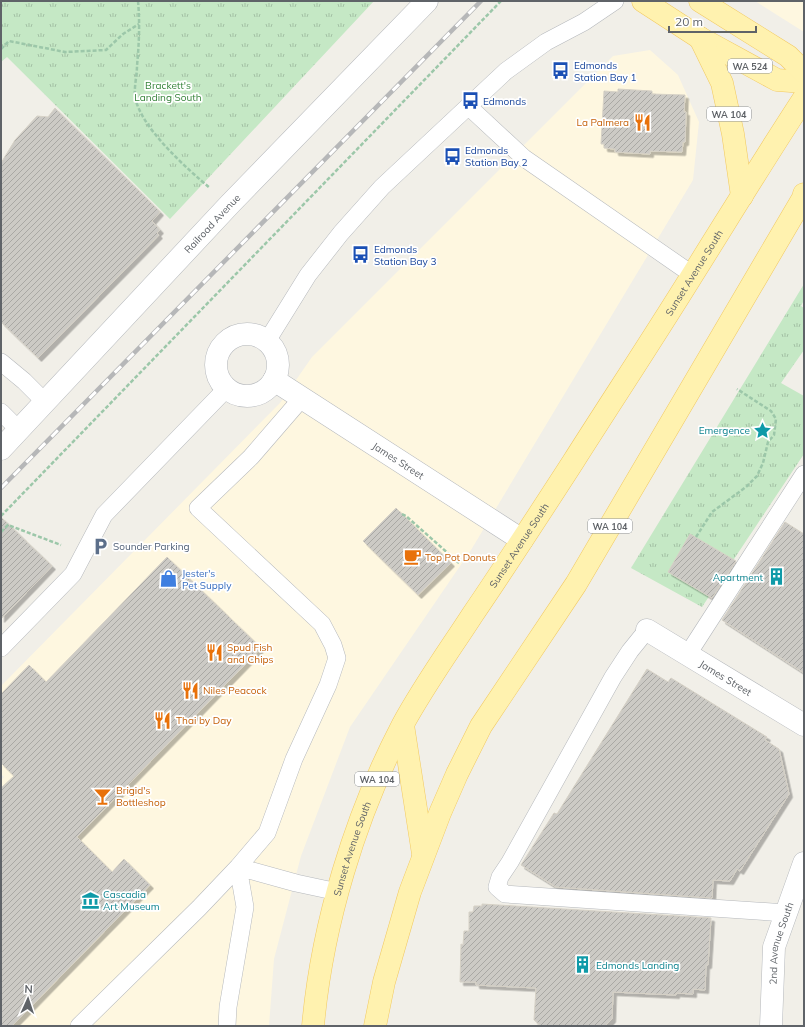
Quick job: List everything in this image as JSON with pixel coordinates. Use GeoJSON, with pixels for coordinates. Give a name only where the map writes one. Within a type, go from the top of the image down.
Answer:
{"type":"FeatureCollection","features":[{"type":"Feature","properties":{"kind":"main road"},"geometry":{"type":"LineString","coordinates":[[643,1],[700,38]]}},
{"type":"Feature","properties":{"kind":"main road"},"geometry":{"type":"LineString","coordinates":[[700,1],[788,56],[804,72]]}},
{"type":"Feature","properties":{"kind":"main road","name":"WA 524"},"geometry":{"type":"LineString","coordinates":[[700,38],[777,80],[804,82]]}},
{"type":"Feature","properties":{"kind":"main road","name":"WA 104"},"geometry":{"type":"LineString","coordinates":[[700,38],[722,83],[733,134],[742,196]]}},
{"type":"Feature","properties":{"kind":"main road","name":"Sunset Avenue South"},"geometry":{"type":"LineString","coordinates":[[313,1026],[320,975],[338,892],[356,834],[370,796],[403,725],[430,680],[693,274],[804,98]]}},
{"type":"Feature","properties":{"kind":"main road","name":"WA 104"},"geometry":{"type":"LineString","coordinates":[[375,1026],[384,982],[399,928],[423,855],[457,774],[481,726],[576,584],[799,205],[804,194]]}},
{"type":"Feature","properties":{"kind":"main road"},"geometry":{"type":"LineString","coordinates":[[403,725],[423,855]]}},
{"type":"Feature","properties":{"kind":"street","name":"Railroad Avenue"},"geometry":{"type":"LineString","coordinates":[[1,449],[230,204],[427,1]]}},
{"type":"Feature","properties":{"kind":"street"},"geometry":{"type":"LineString","coordinates":[[240,334],[259,336],[273,347],[278,360],[277,372],[274,380],[267,388],[258,394],[247,396],[236,394],[227,388],[221,381],[217,367],[218,353],[231,338],[240,334]]}},
{"type":"Feature","properties":{"kind":"street","name":"James Street"},"geometry":{"type":"LineString","coordinates":[[274,380],[522,540]]}},
{"type":"Feature","properties":{"kind":"street","name":"James Street"},"geometry":{"type":"LineString","coordinates":[[647,630],[804,725]]}},
{"type":"Feature","properties":{"kind":"street","name":"2nd Avenue South"},"geometry":{"type":"LineString","coordinates":[[771,1026],[774,947],[804,863]]}},
{"type":"Feature","properties":{"kind":"lane"},"geometry":{"type":"LineString","coordinates":[[267,341],[308,275],[341,233],[382,187],[512,66],[546,42],[584,22],[615,1]]}},
{"type":"Feature","properties":{"kind":"lane"},"geometry":{"type":"LineString","coordinates":[[468,106],[524,158],[693,274]]}},
{"type":"Feature","properties":{"kind":"lane"},"geometry":{"type":"LineString","coordinates":[[1,362],[44,402]]}},
{"type":"Feature","properties":{"kind":"lane"},"geometry":{"type":"LineString","coordinates":[[1,648],[73,574],[104,515],[227,388]]}},
{"type":"Feature","properties":{"kind":"lane"},"geometry":{"type":"LineString","coordinates":[[79,1026],[199,908],[238,867],[267,833],[294,759],[328,685],[337,658],[333,644],[322,624],[198,508],[251,457],[302,398]]}},
{"type":"Feature","properties":{"kind":"lane"},"geometry":{"type":"LineString","coordinates":[[1,412],[19,430]]}},
{"type":"Feature","properties":{"kind":"lane"},"geometry":{"type":"LineString","coordinates":[[688,654],[804,474]]}},
{"type":"Feature","properties":{"kind":"lane"},"geometry":{"type":"LineString","coordinates":[[647,630],[630,651],[613,677],[510,862],[500,877],[497,887],[505,894],[786,913]]}},
{"type":"Feature","properties":{"kind":"lane"},"geometry":{"type":"LineString","coordinates":[[238,867],[296,883],[338,892]]}},
{"type":"Feature","properties":{"kind":"lane"},"geometry":{"type":"LineString","coordinates":[[226,1026],[245,907],[238,867]]}},
{"type":"Feature","properties":{"kind":"path"},"geometry":{"type":"LineString","coordinates":[[138,1],[140,24],[135,96],[140,111],[152,132],[194,175],[230,204]]}},
{"type":"Feature","properties":{"kind":"path"},"geometry":{"type":"LineString","coordinates":[[1,516],[501,1]]}},
{"type":"Feature","properties":{"kind":"path"},"geometry":{"type":"LineString","coordinates":[[1,49],[10,41],[66,52],[106,50],[123,34],[140,24]]}},
{"type":"Feature","properties":{"kind":"path"},"geometry":{"type":"LineString","coordinates":[[696,538],[712,512],[746,488],[757,476],[763,463],[768,442],[774,435],[776,419],[771,412],[737,389]]}},
{"type":"Feature","properties":{"kind":"path"},"geometry":{"type":"LineString","coordinates":[[402,514],[459,563]]}},
{"type":"Feature","properties":{"kind":"path"},"geometry":{"type":"LineString","coordinates":[[1,532],[8,525],[62,546],[87,546]]}},
{"type":"Feature","properties":{"kind":"shaded area"},"geometry":{"type":"Polygon","coordinates":[[[755,1],[804,1],[804,32],[755,1]]]}},
{"type":"Feature","properties":{"kind":"shaded area"},"geometry":{"type":"Polygon","coordinates":[[[650,50],[678,75],[699,122],[693,180],[471,550],[350,727],[301,856],[274,959],[269,1026],[1,1026],[1,780],[4,777],[1,774],[1,686],[280,403],[312,357],[613,56],[650,50]]]}},
{"type":"Feature","properties":{"kind":"green space","name":"Brackett's Landing South"},"geometry":{"type":"Polygon","coordinates":[[[1,1],[374,1],[170,219],[7,57],[1,62],[1,1]]]}},
{"type":"Feature","properties":{"kind":"green space"},"geometry":{"type":"Polygon","coordinates":[[[804,284],[804,300],[801,306],[804,308],[804,350],[781,383],[804,396],[804,454],[702,607],[631,568],[804,284]]]}},
{"type":"Feature","properties":{"kind":"building"},"geometry":{"type":"Polygon","coordinates":[[[618,89],[652,91],[652,94],[685,95],[685,142],[683,142],[682,152],[650,151],[650,154],[615,152],[615,149],[604,148],[604,144],[601,144],[604,91],[618,92],[618,89]]]}},
{"type":"Feature","properties":{"kind":"building"},"geometry":{"type":"Polygon","coordinates":[[[55,108],[160,212],[152,221],[160,230],[157,233],[159,235],[38,358],[1,322],[1,163],[15,140],[37,116],[48,117],[55,108]]]}},
{"type":"Feature","properties":{"kind":"building","name":"Top Pot Donuts"},"geometry":{"type":"Polygon","coordinates":[[[396,508],[451,563],[418,595],[363,541],[396,508]]]}},
{"type":"Feature","properties":{"kind":"building"},"geometry":{"type":"Polygon","coordinates":[[[1,517],[52,566],[1,619],[1,517]]]}},
{"type":"Feature","properties":{"kind":"building","name":"Apartment"},"geometry":{"type":"Polygon","coordinates":[[[785,522],[804,534],[804,673],[722,620],[785,522]]]}},
{"type":"Feature","properties":{"kind":"building"},"geometry":{"type":"Polygon","coordinates":[[[690,534],[736,561],[712,598],[668,572],[690,534]]]}},
{"type":"Feature","properties":{"kind":"building"},"geometry":{"type":"Polygon","coordinates":[[[167,557],[261,648],[77,837],[112,872],[124,859],[150,885],[12,1026],[1,1026],[1,788],[14,776],[1,763],[1,694],[29,665],[46,682],[167,557]]]}},
{"type":"Feature","properties":{"kind":"building"},"geometry":{"type":"Polygon","coordinates":[[[647,669],[668,682],[671,678],[767,737],[765,740],[779,749],[789,794],[740,871],[737,869],[730,881],[713,880],[712,898],[556,887],[521,865],[554,813],[557,814],[647,669]]]}},
{"type":"Feature","properties":{"kind":"building","name":"Edmonds Landing"},"geometry":{"type":"Polygon","coordinates":[[[482,904],[711,918],[705,990],[693,989],[693,994],[676,993],[676,995],[613,992],[612,1019],[605,1026],[541,1026],[534,1020],[536,988],[476,985],[476,982],[460,982],[461,944],[463,945],[464,931],[469,931],[469,912],[473,912],[474,906],[482,906],[482,904]]]}},
{"type":"Feature","properties":{"kind":"railway"},"geometry":{"type":"LineString","coordinates":[[1,488],[481,1]]}},
{"type":"Feature","properties":{"kind":"place","name":"Edmonds Station Bay 1"},"geometry":{"type":"Point","coordinates":[561,71]}},
{"type":"Feature","properties":{"kind":"place","name":"Edmonds"},"geometry":{"type":"Point","coordinates":[470,101]}},
{"type":"Feature","properties":{"kind":"place","name":"La Palmera"},"geometry":{"type":"Point","coordinates":[642,122]}},
{"type":"Feature","properties":{"kind":"place","name":"Edmonds Station Bay 2"},"geometry":{"type":"Point","coordinates":[452,156]}},
{"type":"Feature","properties":{"kind":"place","name":"Edmonds Station Bay 3"},"geometry":{"type":"Point","coordinates":[361,255]}},
{"type":"Feature","properties":{"kind":"place","name":"Emergence"},"geometry":{"type":"Point","coordinates":[763,430]}},
{"type":"Feature","properties":{"kind":"place","name":"Sounder Parking"},"geometry":{"type":"Point","coordinates":[100,546]}},
{"type":"Feature","properties":{"kind":"place","name":"Top Pot Donuts"},"geometry":{"type":"Point","coordinates":[412,557]}},
{"type":"Feature","properties":{"kind":"place","name":"Apartment"},"geometry":{"type":"Point","coordinates":[776,577]}},
{"type":"Feature","properties":{"kind":"place","name":"Jester's Pet Supply"},"geometry":{"type":"Point","coordinates":[169,579]}},
{"type":"Feature","properties":{"kind":"place","name":"Spud Fish and Chips"},"geometry":{"type":"Point","coordinates":[214,653]}},
{"type":"Feature","properties":{"kind":"place","name":"Niles Peacock"},"geometry":{"type":"Point","coordinates":[190,690]}},
{"type":"Feature","properties":{"kind":"place","name":"Thai by Day"},"geometry":{"type":"Point","coordinates":[163,720]}},
{"type":"Feature","properties":{"kind":"place","name":"Brigid's Bottleshop"},"geometry":{"type":"Point","coordinates":[103,796]}},
{"type":"Feature","properties":{"kind":"place","name":"Cascadia Art Museum"},"geometry":{"type":"Point","coordinates":[90,900]}},
{"type":"Feature","properties":{"kind":"place","name":"Edmonds Landing"},"geometry":{"type":"Point","coordinates":[583,965]}}]}
